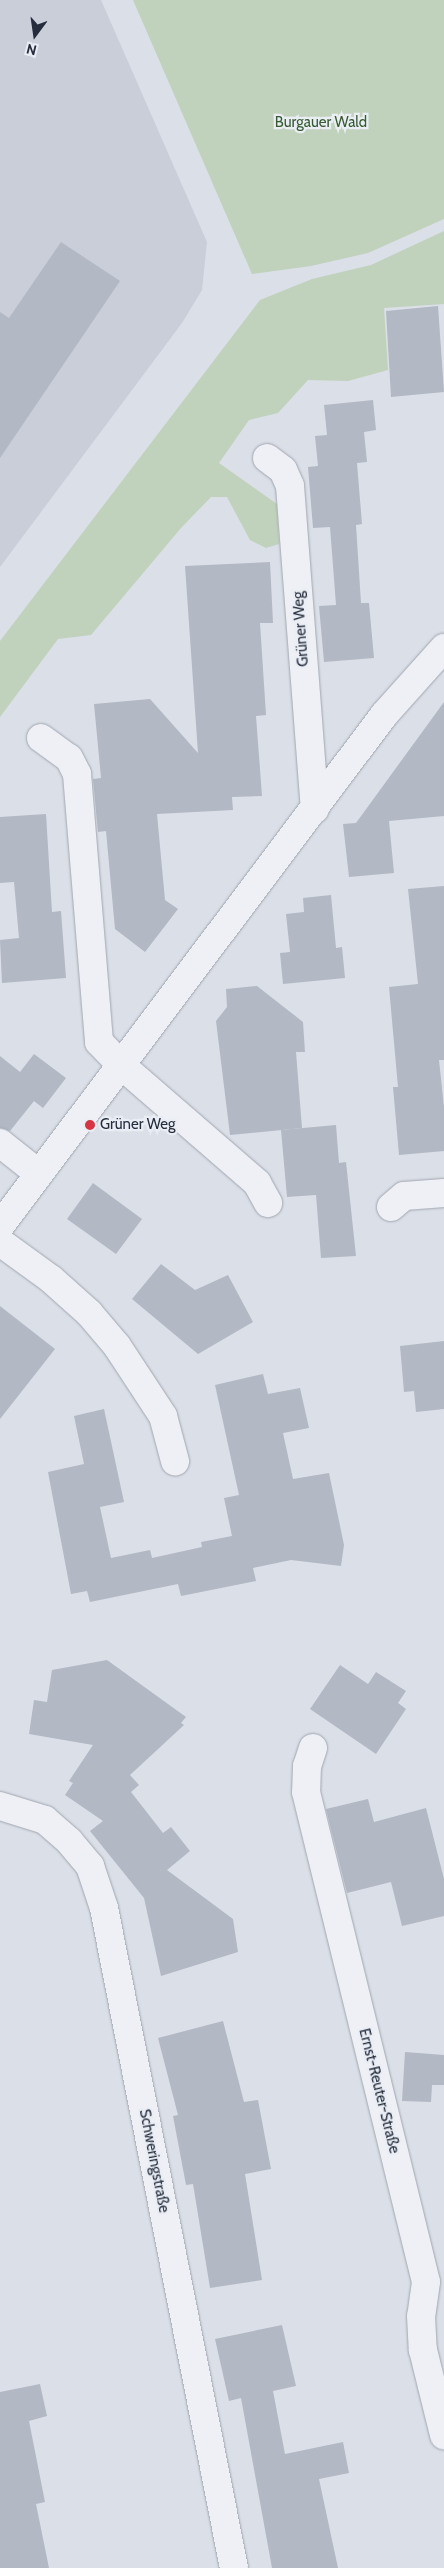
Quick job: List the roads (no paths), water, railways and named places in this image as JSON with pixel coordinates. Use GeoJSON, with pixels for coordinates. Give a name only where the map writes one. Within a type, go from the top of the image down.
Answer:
{"type":"FeatureCollection","features":[{"type":"Feature","properties":{"kind":"street","name":"Grüner Weg"},"geometry":{"type":"LineString","coordinates":[[267,458],[283,470],[290,486],[314,809]]}},
{"type":"Feature","properties":{"kind":"street"},"geometry":{"type":"LineString","coordinates":[[0,1226],[384,715],[444,648]]}},
{"type":"Feature","properties":{"kind":"street"},"geometry":{"type":"LineString","coordinates":[[40,738],[70,758],[77,774],[99,1042],[121,1065],[257,1183],[268,1203]]}},
{"type":"Feature","properties":{"kind":"street"},"geometry":{"type":"LineString","coordinates":[[0,1143],[38,1173]]}},
{"type":"Feature","properties":{"kind":"street"},"geometry":{"type":"LineString","coordinates":[[391,1207],[404,1196],[444,1193]]}},
{"type":"Feature","properties":{"kind":"street"},"geometry":{"type":"LineString","coordinates":[[0,1242],[89,1313],[118,1346],[163,1416],[175,1461]]}},
{"type":"Feature","properties":{"kind":"street","name":"Ernst-Reuter-Straße"},"geometry":{"type":"LineString","coordinates":[[313,1748],[307,1766],[306,1792],[426,2282],[421,2316],[423,2350],[444,2434]]}},
{"type":"Feature","properties":{"kind":"street","name":"Schweringstraße"},"geometry":{"type":"LineString","coordinates":[[0,1806],[45,1820],[69,1841],[90,1866],[104,1908],[234,2568]]}},
{"type":"Feature","properties":{"kind":"place","name":"Grüner Weg"},"geometry":{"type":"Point","coordinates":[90,1125]}},
{"type":"Feature","properties":{"kind":"park label","name":"Burgauer Wald"},"geometry":{"type":"Point","coordinates":[321,123]}}]}
